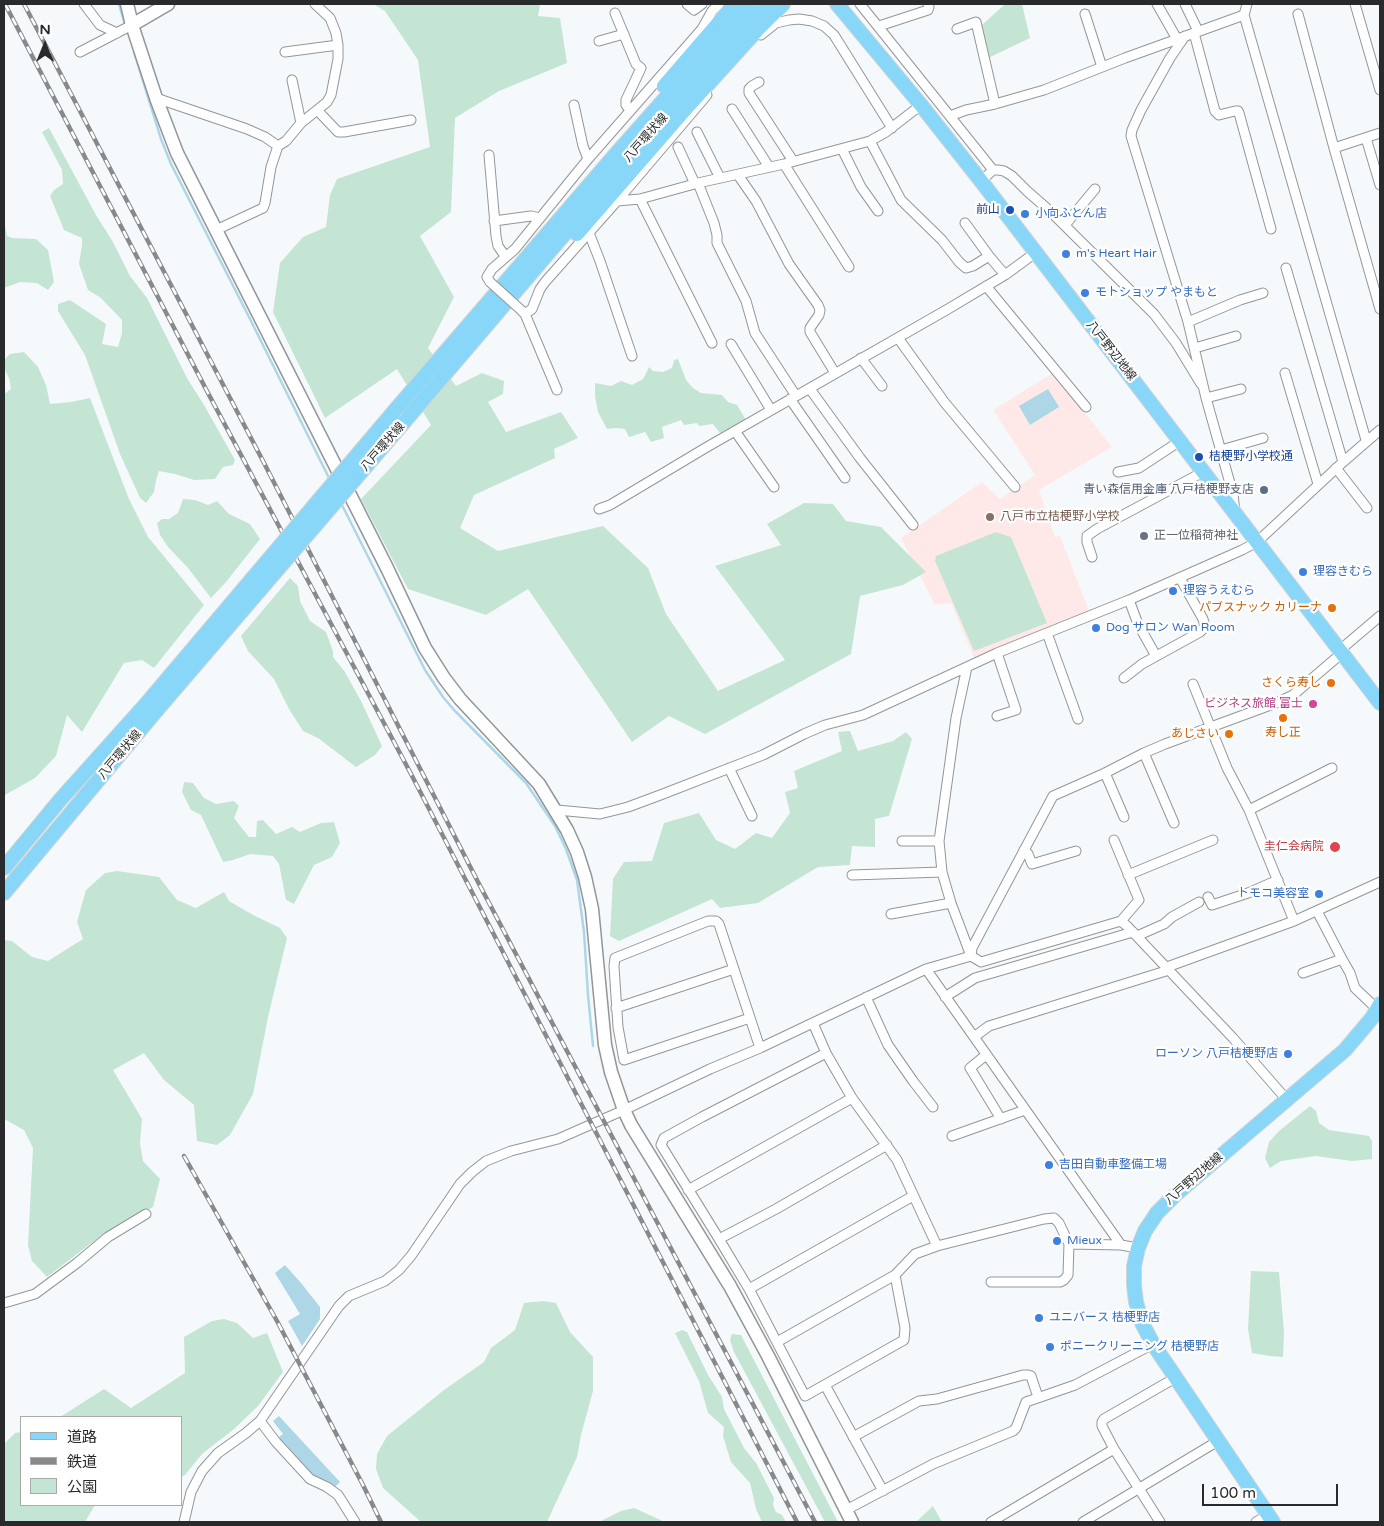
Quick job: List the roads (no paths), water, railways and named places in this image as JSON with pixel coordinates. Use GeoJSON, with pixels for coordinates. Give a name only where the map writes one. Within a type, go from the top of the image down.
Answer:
{"type":"FeatureCollection","features":[{"type":"Feature","properties":{"kind":"main road"},"geometry":{"type":"LineString","coordinates":[[446,352],[506,273],[735,4]]}},
{"type":"Feature","properties":{"kind":"main road","name":"八戸環状線"},"geometry":{"type":"LineString","coordinates":[[4,868],[60,800],[151,707],[444,376],[693,76],[749,4]]}},
{"type":"Feature","properties":{"kind":"main road","name":"八戸環状線"},"geometry":{"type":"LineString","coordinates":[[4,893],[151,707],[397,408],[608,162],[767,4]]}},
{"type":"Feature","properties":{"kind":"main road"},"geometry":{"type":"LineString","coordinates":[[444,376],[525,293],[695,98],[783,4]]}},
{"type":"Feature","properties":{"kind":"main road","name":"八戸野辺地線"},"geometry":{"type":"LineString","coordinates":[[837,4],[981,181],[1380,702]]}},
{"type":"Feature","properties":{"kind":"main road","name":"八戸野辺地線"},"geometry":{"type":"LineString","coordinates":[[1271,1518],[1153,1344],[1142,1323],[1136,1302],[1134,1266],[1138,1248],[1145,1231],[1157,1213],[1175,1195],[1344,1050],[1372,1018],[1379,1007]]}},
{"type":"Feature","properties":{"kind":"street"},"geometry":{"type":"LineString","coordinates":[[84,4],[100,25],[117,33]]}},
{"type":"Feature","properties":{"kind":"street"},"geometry":{"type":"LineString","coordinates":[[127,4],[156,98],[177,153],[425,648],[460,699],[539,784],[556,810],[577,852],[585,876],[592,909],[605,1045],[611,1072],[624,1110],[631,1125],[730,1286],[768,1356],[852,1522]]}},
{"type":"Feature","properties":{"kind":"street"},"geometry":{"type":"LineString","coordinates":[[80,52],[168,4]]}},
{"type":"Feature","properties":{"kind":"street"},"geometry":{"type":"LineString","coordinates":[[216,230],[263,208],[271,167],[278,146],[286,141],[301,123],[327,102],[331,95],[338,59],[338,45],[334,26],[330,18],[315,4]]}},
{"type":"Feature","properties":{"kind":"street"},"geometry":{"type":"LineString","coordinates":[[687,4],[694,10],[702,4]]}},
{"type":"Feature","properties":{"kind":"street"},"geometry":{"type":"LineString","coordinates":[[557,390],[523,312],[487,277],[505,256],[515,249],[588,159],[702,29],[712,11],[719,4]]}},
{"type":"Feature","properties":{"kind":"street"},"geometry":{"type":"LineString","coordinates":[[860,4],[993,170],[1004,171],[1012,176],[1065,225],[1154,314],[1176,343],[1206,394]]}},
{"type":"Feature","properties":{"kind":"street"},"geometry":{"type":"LineString","coordinates":[[879,26],[928,10],[928,4]]}},
{"type":"Feature","properties":{"kind":"street"},"geometry":{"type":"LineString","coordinates":[[1158,4],[1188,34]]}},
{"type":"Feature","properties":{"kind":"street"},"geometry":{"type":"LineString","coordinates":[[1185,4],[1188,34],[1215,111],[1218,115],[1235,111],[1239,113],[1270,230]]}},
{"type":"Feature","properties":{"kind":"street"},"geometry":{"type":"LineString","coordinates":[[1247,4],[1244,16],[1366,440]]}},
{"type":"Feature","properties":{"kind":"street"},"geometry":{"type":"LineString","coordinates":[[1355,4],[1380,90]]}},
{"type":"Feature","properties":{"kind":"street"},"geometry":{"type":"LineString","coordinates":[[615,13],[636,64],[641,68],[626,100],[626,105],[630,110]]}},
{"type":"Feature","properties":{"kind":"street"},"geometry":{"type":"LineString","coordinates":[[1084,14],[1102,67]]}},
{"type":"Feature","properties":{"kind":"street"},"geometry":{"type":"LineString","coordinates":[[1298,14],[1380,309]]}},
{"type":"Feature","properties":{"kind":"street"},"geometry":{"type":"LineString","coordinates":[[950,116],[966,110],[996,104],[1044,90],[1188,34],[1244,16]]}},
{"type":"Feature","properties":{"kind":"street"},"geometry":{"type":"LineString","coordinates":[[523,312],[532,309],[545,282],[714,87],[765,31],[776,23],[799,19],[812,21],[824,26],[834,35],[892,128]]}},
{"type":"Feature","properties":{"kind":"street"},"geometry":{"type":"LineString","coordinates":[[956,29],[976,22],[996,104]]}},
{"type":"Feature","properties":{"kind":"street"},"geometry":{"type":"LineString","coordinates":[[599,40],[624,34]]}},
{"type":"Feature","properties":{"kind":"street"},"geometry":{"type":"LineString","coordinates":[[1188,34],[1170,58],[1141,110],[1132,130],[1132,136],[1188,322],[1233,494],[1235,514]]}},
{"type":"Feature","properties":{"kind":"street"},"geometry":{"type":"LineString","coordinates":[[285,52],[338,45]]}},
{"type":"Feature","properties":{"kind":"street"},"geometry":{"type":"LineString","coordinates":[[292,80],[301,123]]}},
{"type":"Feature","properties":{"kind":"street"},"geometry":{"type":"LineString","coordinates":[[759,82],[749,89],[749,93],[849,267]]}},
{"type":"Feature","properties":{"kind":"street"},"geometry":{"type":"LineString","coordinates":[[156,98],[247,129],[265,137],[278,146]]}},
{"type":"Feature","properties":{"kind":"street"},"geometry":{"type":"LineString","coordinates":[[574,105],[583,146],[588,159]]}},
{"type":"Feature","properties":{"kind":"street"},"geometry":{"type":"LineString","coordinates":[[617,201],[640,199],[697,183],[738,175],[870,141],[892,128],[921,105]]}},
{"type":"Feature","properties":{"kind":"street"},"geometry":{"type":"LineString","coordinates":[[732,108],[769,167]]}},
{"type":"Feature","properties":{"kind":"street"},"geometry":{"type":"LineString","coordinates":[[318,110],[338,132],[411,120]]}},
{"type":"Feature","properties":{"kind":"street"},"geometry":{"type":"LineString","coordinates":[[697,132],[720,178]]}},
{"type":"Feature","properties":{"kind":"street"},"geometry":{"type":"LineString","coordinates":[[1334,148],[1380,133]]}},
{"type":"Feature","properties":{"kind":"street"},"geometry":{"type":"LineString","coordinates":[[1366,138],[1380,185]]}},
{"type":"Feature","properties":{"kind":"street"},"geometry":{"type":"LineString","coordinates":[[870,141],[901,200],[942,240],[959,262],[966,268],[989,256]]}},
{"type":"Feature","properties":{"kind":"street"},"geometry":{"type":"LineString","coordinates":[[678,148],[697,183],[714,223],[717,243],[746,301],[755,333],[793,398],[845,478]]}},
{"type":"Feature","properties":{"kind":"street"},"geometry":{"type":"LineString","coordinates":[[842,149],[861,187],[878,211]]}},
{"type":"Feature","properties":{"kind":"street"},"geometry":{"type":"LineString","coordinates":[[489,156],[496,236],[498,246],[505,256]]}},
{"type":"Feature","properties":{"kind":"street"},"geometry":{"type":"LineString","coordinates":[[981,181],[993,170]]}},
{"type":"Feature","properties":{"kind":"street"},"geometry":{"type":"LineString","coordinates":[[738,175],[756,201],[789,264],[818,305],[819,314],[810,328],[810,332],[835,373]]}},
{"type":"Feature","properties":{"kind":"street"},"geometry":{"type":"LineString","coordinates":[[1065,225],[1095,189]]}},
{"type":"Feature","properties":{"kind":"street"},"geometry":{"type":"LineString","coordinates":[[640,199],[712,343]]}},
{"type":"Feature","properties":{"kind":"street"},"geometry":{"type":"LineString","coordinates":[[494,221],[531,216],[540,218]]}},
{"type":"Feature","properties":{"kind":"street"},"geometry":{"type":"LineString","coordinates":[[965,223],[1005,275]]}},
{"type":"Feature","properties":{"kind":"street"},"geometry":{"type":"LineString","coordinates":[[589,233],[632,356]]}},
{"type":"Feature","properties":{"kind":"street"},"geometry":{"type":"LineString","coordinates":[[599,509],[610,505],[898,338],[1005,275],[1035,253]]}},
{"type":"Feature","properties":{"kind":"street"},"geometry":{"type":"LineString","coordinates":[[1286,268],[1339,465],[1367,508]]}},
{"type":"Feature","properties":{"kind":"street"},"geometry":{"type":"LineString","coordinates":[[986,286],[1086,407]]}},
{"type":"Feature","properties":{"kind":"street"},"geometry":{"type":"LineString","coordinates":[[1188,322],[1263,292]]}},
{"type":"Feature","properties":{"kind":"street"},"geometry":{"type":"LineString","coordinates":[[1195,348],[1236,336]]}},
{"type":"Feature","properties":{"kind":"street"},"geometry":{"type":"LineString","coordinates":[[898,338],[945,403],[1015,487]]}},
{"type":"Feature","properties":{"kind":"street"},"geometry":{"type":"LineString","coordinates":[[731,344],[771,410]]}},
{"type":"Feature","properties":{"kind":"street"},"geometry":{"type":"LineString","coordinates":[[862,358],[882,386]]}},
{"type":"Feature","properties":{"kind":"street"},"geometry":{"type":"LineString","coordinates":[[1285,373],[1318,484]]}},
{"type":"Feature","properties":{"kind":"street"},"geometry":{"type":"LineString","coordinates":[[810,389],[860,458],[913,524]]}},
{"type":"Feature","properties":{"kind":"street"},"geometry":{"type":"LineString","coordinates":[[1206,394],[1241,389]]}},
{"type":"Feature","properties":{"kind":"street"},"geometry":{"type":"LineString","coordinates":[[556,810],[600,814],[628,807],[764,755],[825,725],[864,714],[997,653],[1180,578],[1257,542],[1366,440],[1380,430]]}},
{"type":"Feature","properties":{"kind":"street"},"geometry":{"type":"LineString","coordinates":[[735,432],[774,487]]}},
{"type":"Feature","properties":{"kind":"street"},"geometry":{"type":"LineString","coordinates":[[1220,450],[1263,438]]}},
{"type":"Feature","properties":{"kind":"street"},"geometry":{"type":"LineString","coordinates":[[1118,472],[1139,468],[1180,441]]}},
{"type":"Feature","properties":{"kind":"street"},"geometry":{"type":"LineString","coordinates":[[1092,557],[1087,536],[1203,472]]}},
{"type":"Feature","properties":{"kind":"street"},"geometry":{"type":"LineString","coordinates":[[1124,678],[1142,664],[1200,632],[1205,627],[1203,619],[1180,578]]}},
{"type":"Feature","properties":{"kind":"street"},"geometry":{"type":"LineString","coordinates":[[1129,600],[1138,624],[1156,656]]}},
{"type":"Feature","properties":{"kind":"street"},"geometry":{"type":"LineString","coordinates":[[971,956],[972,948],[1053,796],[1144,753],[1293,695],[1380,616]]}},
{"type":"Feature","properties":{"kind":"street"},"geometry":{"type":"LineString","coordinates":[[1048,633],[1078,719]]}},
{"type":"Feature","properties":{"kind":"street"},"geometry":{"type":"LineString","coordinates":[[997,653],[1016,710],[997,716]]}},
{"type":"Feature","properties":{"kind":"street"},"geometry":{"type":"LineString","coordinates":[[967,667],[956,718],[939,841],[942,872],[950,903],[971,956],[981,962],[1122,921],[1139,900],[1114,840]]}},
{"type":"Feature","properties":{"kind":"street"},"geometry":{"type":"LineString","coordinates":[[1193,684],[1227,768],[1249,810],[1294,920]]}},
{"type":"Feature","properties":{"kind":"street"},"geometry":{"type":"LineString","coordinates":[[1144,753],[1174,823]]}},
{"type":"Feature","properties":{"kind":"street"},"geometry":{"type":"LineString","coordinates":[[729,768],[752,816]]}},
{"type":"Feature","properties":{"kind":"street"},"geometry":{"type":"LineString","coordinates":[[1249,810],[1332,768]]}},
{"type":"Feature","properties":{"kind":"street"},"geometry":{"type":"LineString","coordinates":[[1105,773],[1124,817]]}},
{"type":"Feature","properties":{"kind":"street"},"geometry":{"type":"LineString","coordinates":[[1128,875],[1213,840]]}},
{"type":"Feature","properties":{"kind":"street"},"geometry":{"type":"LineString","coordinates":[[902,841],[939,841]]}},
{"type":"Feature","properties":{"kind":"street"},"geometry":{"type":"LineString","coordinates":[[1024,850],[1032,864],[1076,851]]}},
{"type":"Feature","properties":{"kind":"street"},"geometry":{"type":"LineString","coordinates":[[852,874],[942,872]]}},
{"type":"Feature","properties":{"kind":"street"},"geometry":{"type":"LineString","coordinates":[[1208,897],[1212,905],[1278,880]]}},
{"type":"Feature","properties":{"kind":"street"},"geometry":{"type":"LineString","coordinates":[[974,1037],[989,1026],[1168,969],[1317,911],[1380,882]]}},
{"type":"Feature","properties":{"kind":"street"},"geometry":{"type":"LineString","coordinates":[[946,997],[975,978],[1135,934],[1164,924],[1172,917],[1199,902]]}},
{"type":"Feature","properties":{"kind":"street"},"geometry":{"type":"LineString","coordinates":[[891,914],[950,903]]}},
{"type":"Feature","properties":{"kind":"street"},"geometry":{"type":"LineString","coordinates":[[1317,911],[1350,973],[1355,988],[1379,1007]]}},
{"type":"Feature","properties":{"kind":"street"},"geometry":{"type":"LineString","coordinates":[[750,1018],[624,1060],[616,1008],[615,958],[708,921],[716,921],[719,924],[760,1048]]}},
{"type":"Feature","properties":{"kind":"street"},"geometry":{"type":"LineString","coordinates":[[1122,921],[1233,1038],[1287,1100]]}},
{"type":"Feature","properties":{"kind":"street"},"geometry":{"type":"LineString","coordinates":[[184,1522],[191,1492],[202,1471],[218,1452],[260,1421],[339,1306],[349,1296],[385,1281],[399,1270],[460,1184],[486,1161],[558,1139],[760,1048],[926,969],[971,956]]}},
{"type":"Feature","properties":{"kind":"street"},"geometry":{"type":"LineString","coordinates":[[1304,973],[1342,959]]}},
{"type":"Feature","properties":{"kind":"street"},"geometry":{"type":"LineString","coordinates":[[616,1008],[734,969]]}},
{"type":"Feature","properties":{"kind":"street"},"geometry":{"type":"LineString","coordinates":[[926,969],[1121,1245]]}},
{"type":"Feature","properties":{"kind":"street"},"geometry":{"type":"LineString","coordinates":[[866,997],[888,1045],[933,1107]]}},
{"type":"Feature","properties":{"kind":"street"},"geometry":{"type":"LineString","coordinates":[[813,1023],[826,1053],[852,1098],[897,1160],[937,1246]]}},
{"type":"Feature","properties":{"kind":"street"},"geometry":{"type":"LineString","coordinates":[[826,1053],[746,1093],[664,1138],[660,1145],[749,1289],[805,1396],[904,1340],[905,1328],[895,1274]]}},
{"type":"Feature","properties":{"kind":"street"},"geometry":{"type":"LineString","coordinates":[[986,1055],[970,1068],[1002,1119]]}},
{"type":"Feature","properties":{"kind":"street"},"geometry":{"type":"LineString","coordinates":[[688,1190],[852,1098]]}},
{"type":"Feature","properties":{"kind":"street"},"geometry":{"type":"LineString","coordinates":[[952,1136],[1025,1110]]}},
{"type":"Feature","properties":{"kind":"street"},"geometry":{"type":"LineString","coordinates":[[719,1239],[776,1209],[887,1145]]}},
{"type":"Feature","properties":{"kind":"street"},"geometry":{"type":"LineString","coordinates":[[749,1289],[913,1196]]}},
{"type":"Feature","properties":{"kind":"street"},"geometry":{"type":"LineString","coordinates":[[4,1303],[35,1294],[77,1263],[108,1236],[146,1214]]}},
{"type":"Feature","properties":{"kind":"street"},"geometry":{"type":"LineString","coordinates":[[777,1342],[895,1274],[915,1254],[937,1246],[1044,1219],[1054,1218],[1059,1223],[1069,1244],[1068,1275],[1064,1280],[1060,1282],[990,1282]]}},
{"type":"Feature","properties":{"kind":"street"},"geometry":{"type":"LineString","coordinates":[[1069,1244],[1121,1245],[1138,1248]]}},
{"type":"Feature","properties":{"kind":"street"},"geometry":{"type":"LineString","coordinates":[[846,1510],[933,1464],[1013,1431],[1016,1428],[1026,1402],[1075,1385],[1153,1344]]}},
{"type":"Feature","properties":{"kind":"street"},"geometry":{"type":"LineString","coordinates":[[853,1437],[919,1401],[950,1395],[1023,1374],[1031,1376],[1038,1397]]}},
{"type":"Feature","properties":{"kind":"street"},"geometry":{"type":"LineString","coordinates":[[1160,1522],[1114,1449],[1102,1426],[1102,1422],[1104,1419],[1175,1378]]}},
{"type":"Feature","properties":{"kind":"street"},"geometry":{"type":"LineString","coordinates":[[825,1385],[883,1490]]}},
{"type":"Feature","properties":{"kind":"street"},"geometry":{"type":"LineString","coordinates":[[260,1421],[276,1442],[310,1479],[327,1487],[338,1496],[355,1522]]}},
{"type":"Feature","properties":{"kind":"street"},"geometry":{"type":"LineString","coordinates":[[1083,1522],[1218,1441]]}},
{"type":"Feature","properties":{"kind":"street"},"geometry":{"type":"LineString","coordinates":[[991,1522],[1114,1449]]}},
{"type":"Feature","properties":{"kind":"street"},"geometry":{"type":"LineString","coordinates":[[1256,1522],[1271,1518]]}},
{"type":"Feature","properties":{"kind":"water"},"geometry":{"type":"Polygon","coordinates":[[[1048,389],[1059,407],[1030,425],[1019,406],[1048,389]]]}},
{"type":"Feature","properties":{"kind":"water"},"geometry":{"type":"Polygon","coordinates":[[[285,1265],[320,1307],[320,1319],[302,1346],[288,1321],[300,1314],[275,1273],[285,1265]]]}},
{"type":"Feature","properties":{"kind":"water"},"geometry":{"type":"Polygon","coordinates":[[[279,1416],[340,1482],[335,1487],[314,1476],[279,1437],[283,1434],[273,1421],[279,1416]]]}},
{"type":"Feature","properties":{"kind":"waterway"},"geometry":{"type":"LineString","coordinates":[[119,4],[125,25]]}},
{"type":"Feature","properties":{"kind":"waterway"},"geometry":{"type":"LineString","coordinates":[[134,52],[161,139],[171,164],[330,480]]}},
{"type":"Feature","properties":{"kind":"waterway"},"geometry":{"type":"LineString","coordinates":[[341,503],[425,670],[454,710],[526,783],[555,826],[566,849],[577,880],[584,932],[593,1046]]}},
{"type":"Feature","properties":{"kind":"railway"},"geometry":{"type":"LineString","coordinates":[[5,4],[208,393],[410,772],[797,1522]]}},
{"type":"Feature","properties":{"kind":"railway"},"geometry":{"type":"LineString","coordinates":[[24,4],[263,461],[478,882],[815,1522]]}},
{"type":"Feature","properties":{"kind":"railway"},"geometry":{"type":"LineString","coordinates":[[184,1156],[277,1321],[381,1522]]}},
{"type":"Feature","properties":{"kind":"place","name":"前山"},"geometry":{"type":"Point","coordinates":[1010,210]}},
{"type":"Feature","properties":{"kind":"place","name":"小向ふとん店"},"geometry":{"type":"Point","coordinates":[1025,214]}},
{"type":"Feature","properties":{"kind":"place","name":"m's Heart Hair"},"geometry":{"type":"Point","coordinates":[1066,254]}},
{"type":"Feature","properties":{"kind":"place","name":"モトショップ やまもと"},"geometry":{"type":"Point","coordinates":[1085,293]}},
{"type":"Feature","properties":{"kind":"place","name":"桔梗野小学校通"},"geometry":{"type":"Point","coordinates":[1199,457]}},
{"type":"Feature","properties":{"kind":"place","name":"青い森信用金庫 八戸桔梗野支店"},"geometry":{"type":"Point","coordinates":[1264,490]}},
{"type":"Feature","properties":{"kind":"place","name":"八戸市立桔梗野小学校"},"geometry":{"type":"Point","coordinates":[990,517]}},
{"type":"Feature","properties":{"kind":"place","name":"正一位稲荷神社"},"geometry":{"type":"Point","coordinates":[1144,536]}},
{"type":"Feature","properties":{"kind":"place","name":"理容きむら"},"geometry":{"type":"Point","coordinates":[1303,572]}},
{"type":"Feature","properties":{"kind":"place","name":"理容うえむら"},"geometry":{"type":"Point","coordinates":[1173,591]}},
{"type":"Feature","properties":{"kind":"place","name":"パブスナック カリーナ"},"geometry":{"type":"Point","coordinates":[1332,608]}},
{"type":"Feature","properties":{"kind":"place","name":"Dog サロン Wan Room"},"geometry":{"type":"Point","coordinates":[1096,628]}},
{"type":"Feature","properties":{"kind":"place","name":"さくら寿し"},"geometry":{"type":"Point","coordinates":[1331,683]}},
{"type":"Feature","properties":{"kind":"place","name":"ビジネス旅館 富士"},"geometry":{"type":"Point","coordinates":[1313,704]}},
{"type":"Feature","properties":{"kind":"place","name":"寿し正"},"geometry":{"type":"Point","coordinates":[1283,718]}},
{"type":"Feature","properties":{"kind":"place","name":"あじさい"},"geometry":{"type":"Point","coordinates":[1229,734]}},
{"type":"Feature","properties":{"kind":"place","name":"圭仁会病院"},"geometry":{"type":"Point","coordinates":[1335,847]}},
{"type":"Feature","properties":{"kind":"place","name":"トモコ美容室"},"geometry":{"type":"Point","coordinates":[1319,894]}},
{"type":"Feature","properties":{"kind":"place","name":"ローソン 八戸桔梗野店"},"geometry":{"type":"Point","coordinates":[1288,1054]}},
{"type":"Feature","properties":{"kind":"place","name":"吉田自動車整備工場"},"geometry":{"type":"Point","coordinates":[1049,1165]}},
{"type":"Feature","properties":{"kind":"place","name":"Mieux"},"geometry":{"type":"Point","coordinates":[1057,1241]}},
{"type":"Feature","properties":{"kind":"place","name":"ユニバース 桔梗野店"},"geometry":{"type":"Point","coordinates":[1039,1318]}},
{"type":"Feature","properties":{"kind":"place","name":"ポニークリーニング 桔梗野店"},"geometry":{"type":"Point","coordinates":[1050,1347]}}]}
